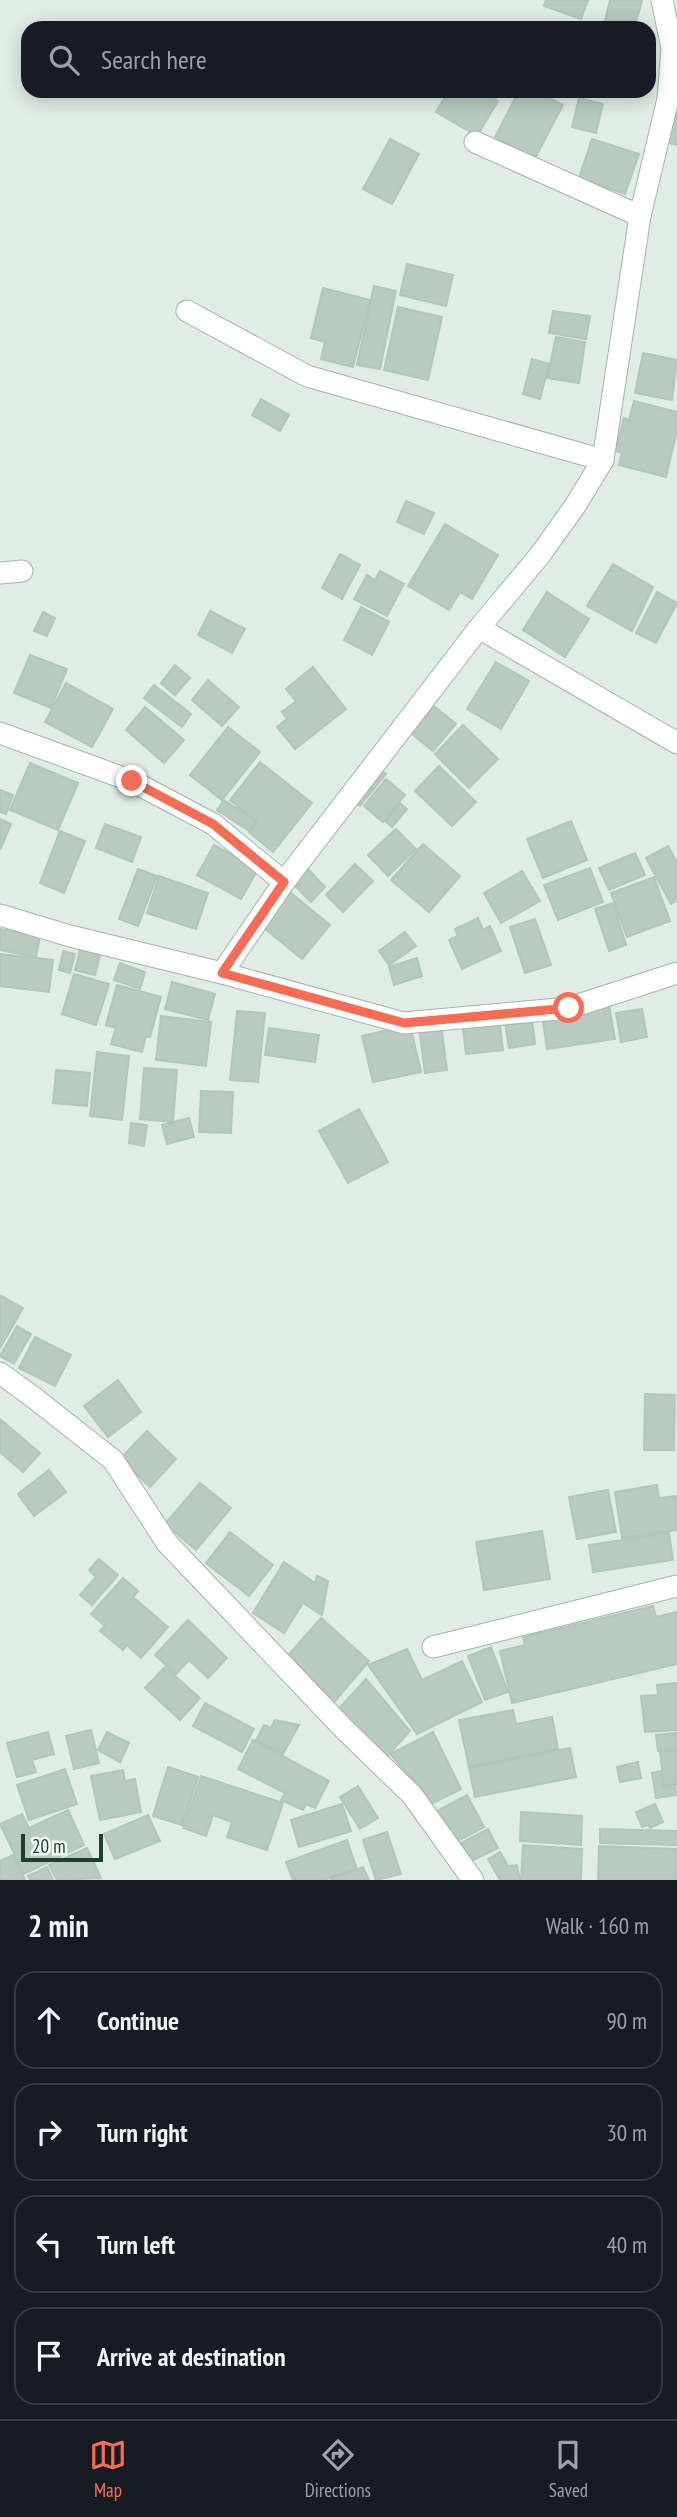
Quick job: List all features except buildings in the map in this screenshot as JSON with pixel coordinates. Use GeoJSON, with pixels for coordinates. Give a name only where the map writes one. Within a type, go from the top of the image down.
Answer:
{"type":"FeatureCollection","features":[{"type":"Feature","properties":{"kind":"street"},"geometry":{"type":"LineString","coordinates":[[222,973],[284,882],[479,628],[540,555],[603,460],[640,216],[668,99],[673,48],[662,0]]}},
{"type":"Feature","properties":{"kind":"street"},"geometry":{"type":"LineString","coordinates":[[475,142],[640,216]]}},
{"type":"Feature","properties":{"kind":"street"},"geometry":{"type":"LineString","coordinates":[[187,311],[307,376],[603,460]]}},
{"type":"Feature","properties":{"kind":"street"},"geometry":{"type":"LineString","coordinates":[[0,573],[22,570]]}},
{"type":"Feature","properties":{"kind":"street"},"geometry":{"type":"LineString","coordinates":[[479,628],[677,743]]}},
{"type":"Feature","properties":{"kind":"street"},"geometry":{"type":"LineString","coordinates":[[0,733],[132,781],[213,824],[284,882]]}},
{"type":"Feature","properties":{"kind":"street"},"geometry":{"type":"LineString","coordinates":[[0,915],[70,936],[222,973],[404,1023],[569,1008],[677,973]]}},
{"type":"Feature","properties":{"kind":"street"},"geometry":{"type":"LineString","coordinates":[[0,1373],[113,1460],[167,1543],[344,1729],[411,1795],[472,1880]]}},
{"type":"Feature","properties":{"kind":"street"},"geometry":{"type":"LineString","coordinates":[[433,1647],[677,1586]]}},
{"type":"Feature","properties":{"kind":"route"},"geometry":{"type":"LineString","coordinates":[[132,781],[213,824],[284,882],[222,973],[404,1023],[569,1008]]}}]}
